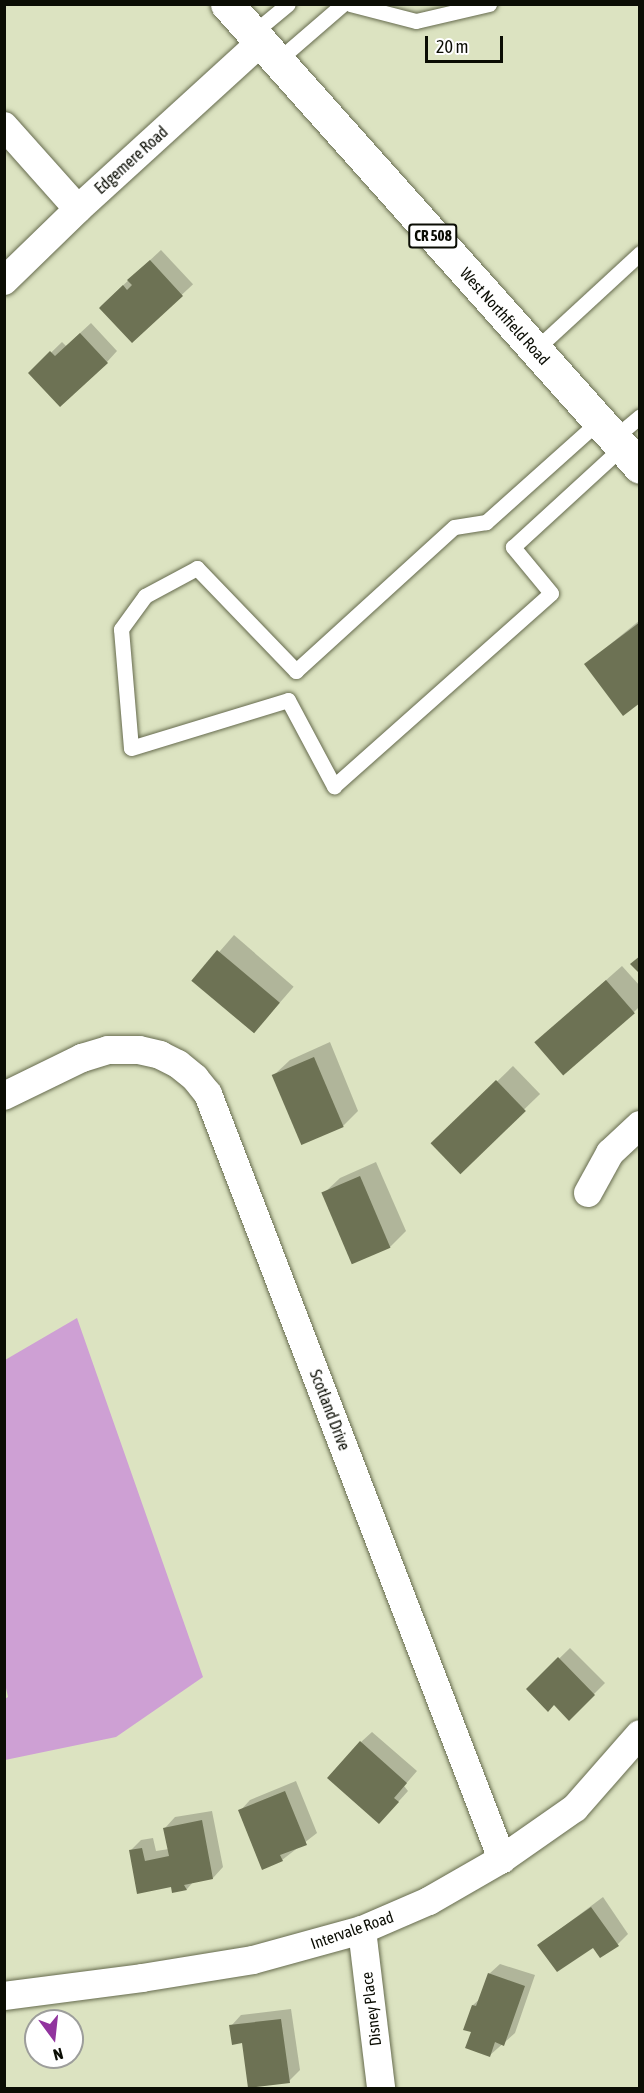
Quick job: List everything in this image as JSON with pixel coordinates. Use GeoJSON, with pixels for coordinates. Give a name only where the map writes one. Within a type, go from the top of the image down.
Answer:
{"type":"FeatureCollection","features":[{"type":"Feature","properties":{"kind":"main road","name":"West Northfield Road"},"geometry":{"type":"LineString","coordinates":[[227,4],[618,443]]}},
{"type":"Feature","properties":{"kind":"street","name":"Edgemere Road"},"geometry":{"type":"LineString","coordinates":[[4,280],[78,209],[263,45]]}},
{"type":"Feature","properties":{"kind":"street"},"geometry":{"type":"LineString","coordinates":[[4,126],[78,209]]}},
{"type":"Feature","properties":{"kind":"street","name":"Scotland Drive"},"geometry":{"type":"LineString","coordinates":[[4,1096],[82,1058],[108,1050],[139,1050],[160,1055],[178,1064],[195,1078],[208,1094],[502,1859]]}},
{"type":"Feature","properties":{"kind":"street"},"geometry":{"type":"LineString","coordinates":[[588,1193],[610,1153],[639,1125]]}},
{"type":"Feature","properties":{"kind":"street","name":"Intervale Road"},"geometry":{"type":"LineString","coordinates":[[4,1996],[142,1978],[253,1960],[362,1930],[429,1901],[502,1859],[575,1808],[639,1734]]}},
{"type":"Feature","properties":{"kind":"street","name":"Disney Place"},"geometry":{"type":"LineString","coordinates":[[362,1930],[381,2088]]}},
{"type":"Feature","properties":{"kind":"lane"},"geometry":{"type":"LineString","coordinates":[[263,45],[288,4]]}},
{"type":"Feature","properties":{"kind":"lane"},"geometry":{"type":"LineString","coordinates":[[263,45],[343,4]]}},
{"type":"Feature","properties":{"kind":"lane"},"geometry":{"type":"LineString","coordinates":[[350,4],[416,21],[489,4]]}},
{"type":"Feature","properties":{"kind":"lane"},"geometry":{"type":"LineString","coordinates":[[535,350],[639,253]]}},
{"type":"Feature","properties":{"kind":"lane"},"geometry":{"type":"LineString","coordinates":[[618,443],[486,522],[454,527],[296,671],[197,568],[145,596],[121,629],[131,748],[288,700],[334,786],[551,593],[513,547],[618,443],[639,416]]}},
{"type":"Feature","properties":{"kind":"shaded area"},"geometry":{"type":"Polygon","coordinates":[[[77,1318],[203,1677],[116,1737],[5,1760],[5,1699],[8,1697],[4,1679],[5,1360],[77,1318]]]}},
{"type":"Feature","properties":{"kind":"building"},"geometry":{"type":"Polygon","coordinates":[[[150,260],[183,296],[132,343],[99,308],[123,285],[127,290],[132,285],[127,280],[150,260]]]}},
{"type":"Feature","properties":{"kind":"building"},"geometry":{"type":"Polygon","coordinates":[[[80,333],[108,363],[60,407],[28,373],[50,351],[55,356],[80,333]]]}},
{"type":"Feature","properties":{"kind":"building"},"geometry":{"type":"Polygon","coordinates":[[[640,622],[640,703],[623,716],[584,664],[640,622]]]}},
{"type":"Feature","properties":{"kind":"building"},"geometry":{"type":"Polygon","coordinates":[[[217,950],[280,1003],[254,1033],[191,981],[217,950]]]}},
{"type":"Feature","properties":{"kind":"building"},"geometry":{"type":"Polygon","coordinates":[[[640,956],[640,974],[630,964],[640,956]]]}},
{"type":"Feature","properties":{"kind":"building"},"geometry":{"type":"Polygon","coordinates":[[[606,980],[635,1013],[563,1076],[534,1042],[606,980]]]}},
{"type":"Feature","properties":{"kind":"building"},"geometry":{"type":"Polygon","coordinates":[[[314,1057],[344,1127],[301,1145],[272,1075],[314,1057]]]}},
{"type":"Feature","properties":{"kind":"building"},"geometry":{"type":"Polygon","coordinates":[[[496,1080],[526,1111],[460,1174],[431,1143],[496,1080]]]}},
{"type":"Feature","properties":{"kind":"building"},"geometry":{"type":"Polygon","coordinates":[[[360,1176],[390,1248],[352,1264],[321,1192],[360,1176]]]}},
{"type":"Feature","properties":{"kind":"building"},"geometry":{"type":"Polygon","coordinates":[[[558,1657],[595,1695],[569,1721],[554,1705],[548,1712],[526,1689],[558,1657]]]}},
{"type":"Feature","properties":{"kind":"building"},"geometry":{"type":"Polygon","coordinates":[[[360,1741],[407,1783],[394,1798],[399,1802],[379,1824],[327,1778],[360,1741]]]}},
{"type":"Feature","properties":{"kind":"building"},"geometry":{"type":"Polygon","coordinates":[[[285,1791],[307,1845],[280,1855],[283,1861],[262,1870],[238,1810],[285,1791]]]}},
{"type":"Feature","properties":{"kind":"building"},"geometry":{"type":"Polygon","coordinates":[[[202,1820],[213,1879],[184,1885],[187,1890],[172,1893],[171,1887],[137,1894],[129,1850],[142,1848],[145,1861],[169,1856],[163,1828],[202,1820]]]}},
{"type":"Feature","properties":{"kind":"building"},"geometry":{"type":"Polygon","coordinates":[[[591,1907],[619,1946],[600,1958],[593,1948],[557,1972],[537,1945],[591,1907]]]}},
{"type":"Feature","properties":{"kind":"building"},"geometry":{"type":"Polygon","coordinates":[[[488,1973],[525,1986],[504,2046],[495,2042],[490,2057],[465,2048],[471,2032],[463,2030],[472,2005],[476,2006],[488,1973]]]}},
{"type":"Feature","properties":{"kind":"building"},"geometry":{"type":"Polygon","coordinates":[[[281,2019],[290,2083],[248,2088],[242,2043],[232,2045],[229,2025],[281,2019]]]}}]}
